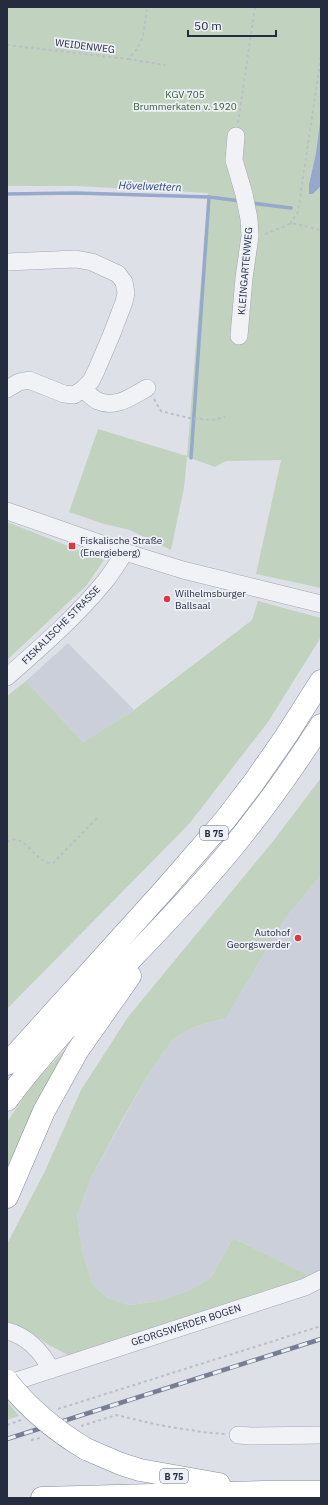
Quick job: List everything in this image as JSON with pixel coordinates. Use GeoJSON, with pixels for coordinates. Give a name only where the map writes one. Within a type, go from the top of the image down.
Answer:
{"type":"FeatureCollection","features":[{"type":"Feature","properties":{"kind":"highway","name":"B 75"},"geometry":{"type":"LineString","coordinates":[[90,973],[225,820],[286,736],[321,681]]}},
{"type":"Feature","properties":{"kind":"highway","name":"B 75"},"geometry":{"type":"LineString","coordinates":[[7,1197],[44,1111],[78,1050],[119,990],[194,892],[235,844],[274,794],[321,725]]}},
{"type":"Feature","properties":{"kind":"highway","name":"B 75"},"geometry":{"type":"LineString","coordinates":[[7,1100],[40,1057],[107,983],[194,892]]}},
{"type":"Feature","properties":{"kind":"highway"},"geometry":{"type":"LineString","coordinates":[[7,1046],[90,973]]}},
{"type":"Feature","properties":{"kind":"highway"},"geometry":{"type":"LineString","coordinates":[[7,1064],[90,973]]}},
{"type":"Feature","properties":{"kind":"highway","name":"B 75"},"geometry":{"type":"LineString","coordinates":[[7,1381],[22,1399],[46,1422],[86,1449],[121,1464],[140,1470],[265,1492]]}},
{"type":"Feature","properties":{"kind":"highway"},"geometry":{"type":"LineString","coordinates":[[42,1498],[265,1492],[321,1492]]}},
{"type":"Feature","properties":{"kind":"street","name":"KLEINGARTENWEG"},"geometry":{"type":"LineString","coordinates":[[236,136],[234,160],[249,219],[250,237],[244,278],[239,336]]}},
{"type":"Feature","properties":{"kind":"street"},"geometry":{"type":"LineString","coordinates":[[7,262],[76,259],[92,262],[108,268],[118,274],[124,282],[126,293],[111,336],[94,376],[83,389],[74,394],[64,394],[29,380],[19,382],[7,389]]}},
{"type":"Feature","properties":{"kind":"street"},"geometry":{"type":"LineString","coordinates":[[83,389],[97,401],[108,404],[121,402],[147,388]]}},
{"type":"Feature","properties":{"kind":"street"},"geometry":{"type":"LineString","coordinates":[[7,511],[182,570],[321,604]]}},
{"type":"Feature","properties":{"kind":"street","name":"FISKALISCHE STRASSE"},"geometry":{"type":"LineString","coordinates":[[7,677],[31,656],[83,605],[106,580],[125,552]]}},
{"type":"Feature","properties":{"kind":"street","name":"GEORGSWERDER BOGEN"},"geometry":{"type":"LineString","coordinates":[[7,1384],[304,1287],[321,1279]]}},
{"type":"Feature","properties":{"kind":"street"},"geometry":{"type":"LineString","coordinates":[[7,1331],[38,1349],[46,1359],[51,1370]]}},
{"type":"Feature","properties":{"kind":"street"},"geometry":{"type":"LineString","coordinates":[[238,1435],[321,1435]]}},
{"type":"Feature","properties":{"kind":"path","name":"WEIDENWEG"},"geometry":{"type":"LineString","coordinates":[[7,45],[128,59],[136,51],[143,38],[147,7]]}},
{"type":"Feature","properties":{"kind":"path"},"geometry":{"type":"LineString","coordinates":[[236,136],[255,7]]}},
{"type":"Feature","properties":{"kind":"path"},"geometry":{"type":"LineString","coordinates":[[290,224],[298,212],[321,56]]}},
{"type":"Feature","properties":{"kind":"path"},"geometry":{"type":"LineString","coordinates":[[128,59],[165,64]]}},
{"type":"Feature","properties":{"kind":"path"},"geometry":{"type":"LineString","coordinates":[[250,237],[261,235],[290,224],[321,230]]}},
{"type":"Feature","properties":{"kind":"path"},"geometry":{"type":"LineString","coordinates":[[147,388],[161,411],[189,418],[213,420],[225,417]]}},
{"type":"Feature","properties":{"kind":"path"},"geometry":{"type":"LineString","coordinates":[[7,842],[11,839],[20,840],[44,862],[53,863],[98,817]]}},
{"type":"Feature","properties":{"kind":"path"},"geometry":{"type":"LineString","coordinates":[[58,1409],[321,1326]]}},
{"type":"Feature","properties":{"kind":"path"},"geometry":{"type":"LineString","coordinates":[[81,1425],[116,1415],[159,1425],[202,1432],[238,1435]]}},
{"type":"Feature","properties":{"kind":"path"},"geometry":{"type":"LineString","coordinates":[[7,1425],[28,1418]]}},
{"type":"Feature","properties":{"kind":"path"},"geometry":{"type":"LineString","coordinates":[[31,1440],[45,1436]]}},
{"type":"Feature","properties":{"kind":"shaded area"},"geometry":{"type":"Polygon","coordinates":[[[68,643],[134,710],[83,742],[26,681],[68,643]]]}},
{"type":"Feature","properties":{"kind":"shaded area"},"geometry":{"type":"Polygon","coordinates":[[[321,875],[321,1272],[312,1277],[233,1238],[211,1278],[188,1291],[158,1301],[129,1305],[108,1298],[93,1285],[82,1251],[77,1215],[91,1178],[146,1078],[173,1039],[194,1027],[226,1018],[285,919],[321,875]]]}},
{"type":"Feature","properties":{"kind":"green space","name":"KGV 705 Brummerkaten v. 1920"},"geometry":{"type":"Polygon","coordinates":[[[7,7],[321,7],[321,114],[316,153],[309,184],[313,194],[321,186],[321,588],[256,574],[281,460],[226,461],[215,467],[187,457],[184,488],[171,550],[130,530],[104,524],[69,512],[98,429],[187,456],[208,193],[76,186],[7,186],[7,7]]]}},
{"type":"Feature","properties":{"kind":"green space"},"geometry":{"type":"Polygon","coordinates":[[[7,522],[104,560],[86,586],[7,660],[7,522]]]}},
{"type":"Feature","properties":{"kind":"green space"},"geometry":{"type":"Polygon","coordinates":[[[258,601],[321,618],[321,637],[268,722],[189,824],[7,1009],[7,696],[26,681],[83,742],[134,710],[252,620],[258,601]]]}},
{"type":"Feature","properties":{"kind":"green space"},"geometry":{"type":"Polygon","coordinates":[[[321,778],[321,875],[285,919],[226,1018],[194,1027],[173,1039],[146,1078],[120,1124],[91,1178],[77,1215],[82,1251],[93,1285],[108,1298],[129,1305],[158,1301],[188,1291],[211,1278],[233,1238],[310,1276],[68,1355],[26,1330],[7,1327],[7,1244],[45,1171],[81,1090],[128,1017],[274,840],[321,778]]]}},
{"type":"Feature","properties":{"kind":"green space"},"geometry":{"type":"Polygon","coordinates":[[[78,1036],[7,1185],[7,1122],[34,1082],[78,1036]]]}},
{"type":"Feature","properties":{"kind":"green space"},"geometry":{"type":"Polygon","coordinates":[[[7,1401],[19,1416],[7,1420],[7,1401]]]}},
{"type":"Feature","properties":{"kind":"water"},"geometry":{"type":"Polygon","coordinates":[[[321,114],[321,186],[313,194],[309,194],[309,184],[316,153],[321,114]]]}},
{"type":"Feature","properties":{"kind":"waterway","name":"Hövelwettern"},"geometry":{"type":"LineString","coordinates":[[7,194],[76,193],[209,197],[241,201]]}},
{"type":"Feature","properties":{"kind":"waterway"},"geometry":{"type":"LineString","coordinates":[[191,458],[209,197]]}},
{"type":"Feature","properties":{"kind":"waterway","name":"Hövelwettern"},"geometry":{"type":"LineString","coordinates":[[251,203],[291,208]]}},
{"type":"Feature","properties":{"kind":"railway"},"geometry":{"type":"LineString","coordinates":[[7,1439],[321,1339]]}},
{"type":"Feature","properties":{"kind":"place","name":"Fiskalische Straße (Energieberg)"},"geometry":{"type":"Point","coordinates":[72,546]}},
{"type":"Feature","properties":{"kind":"place","name":"Wilhelmsburger Ballsaal"},"geometry":{"type":"Point","coordinates":[167,599]}},
{"type":"Feature","properties":{"kind":"place","name":"Autohof Georgswerder"},"geometry":{"type":"Point","coordinates":[298,938]}}]}
